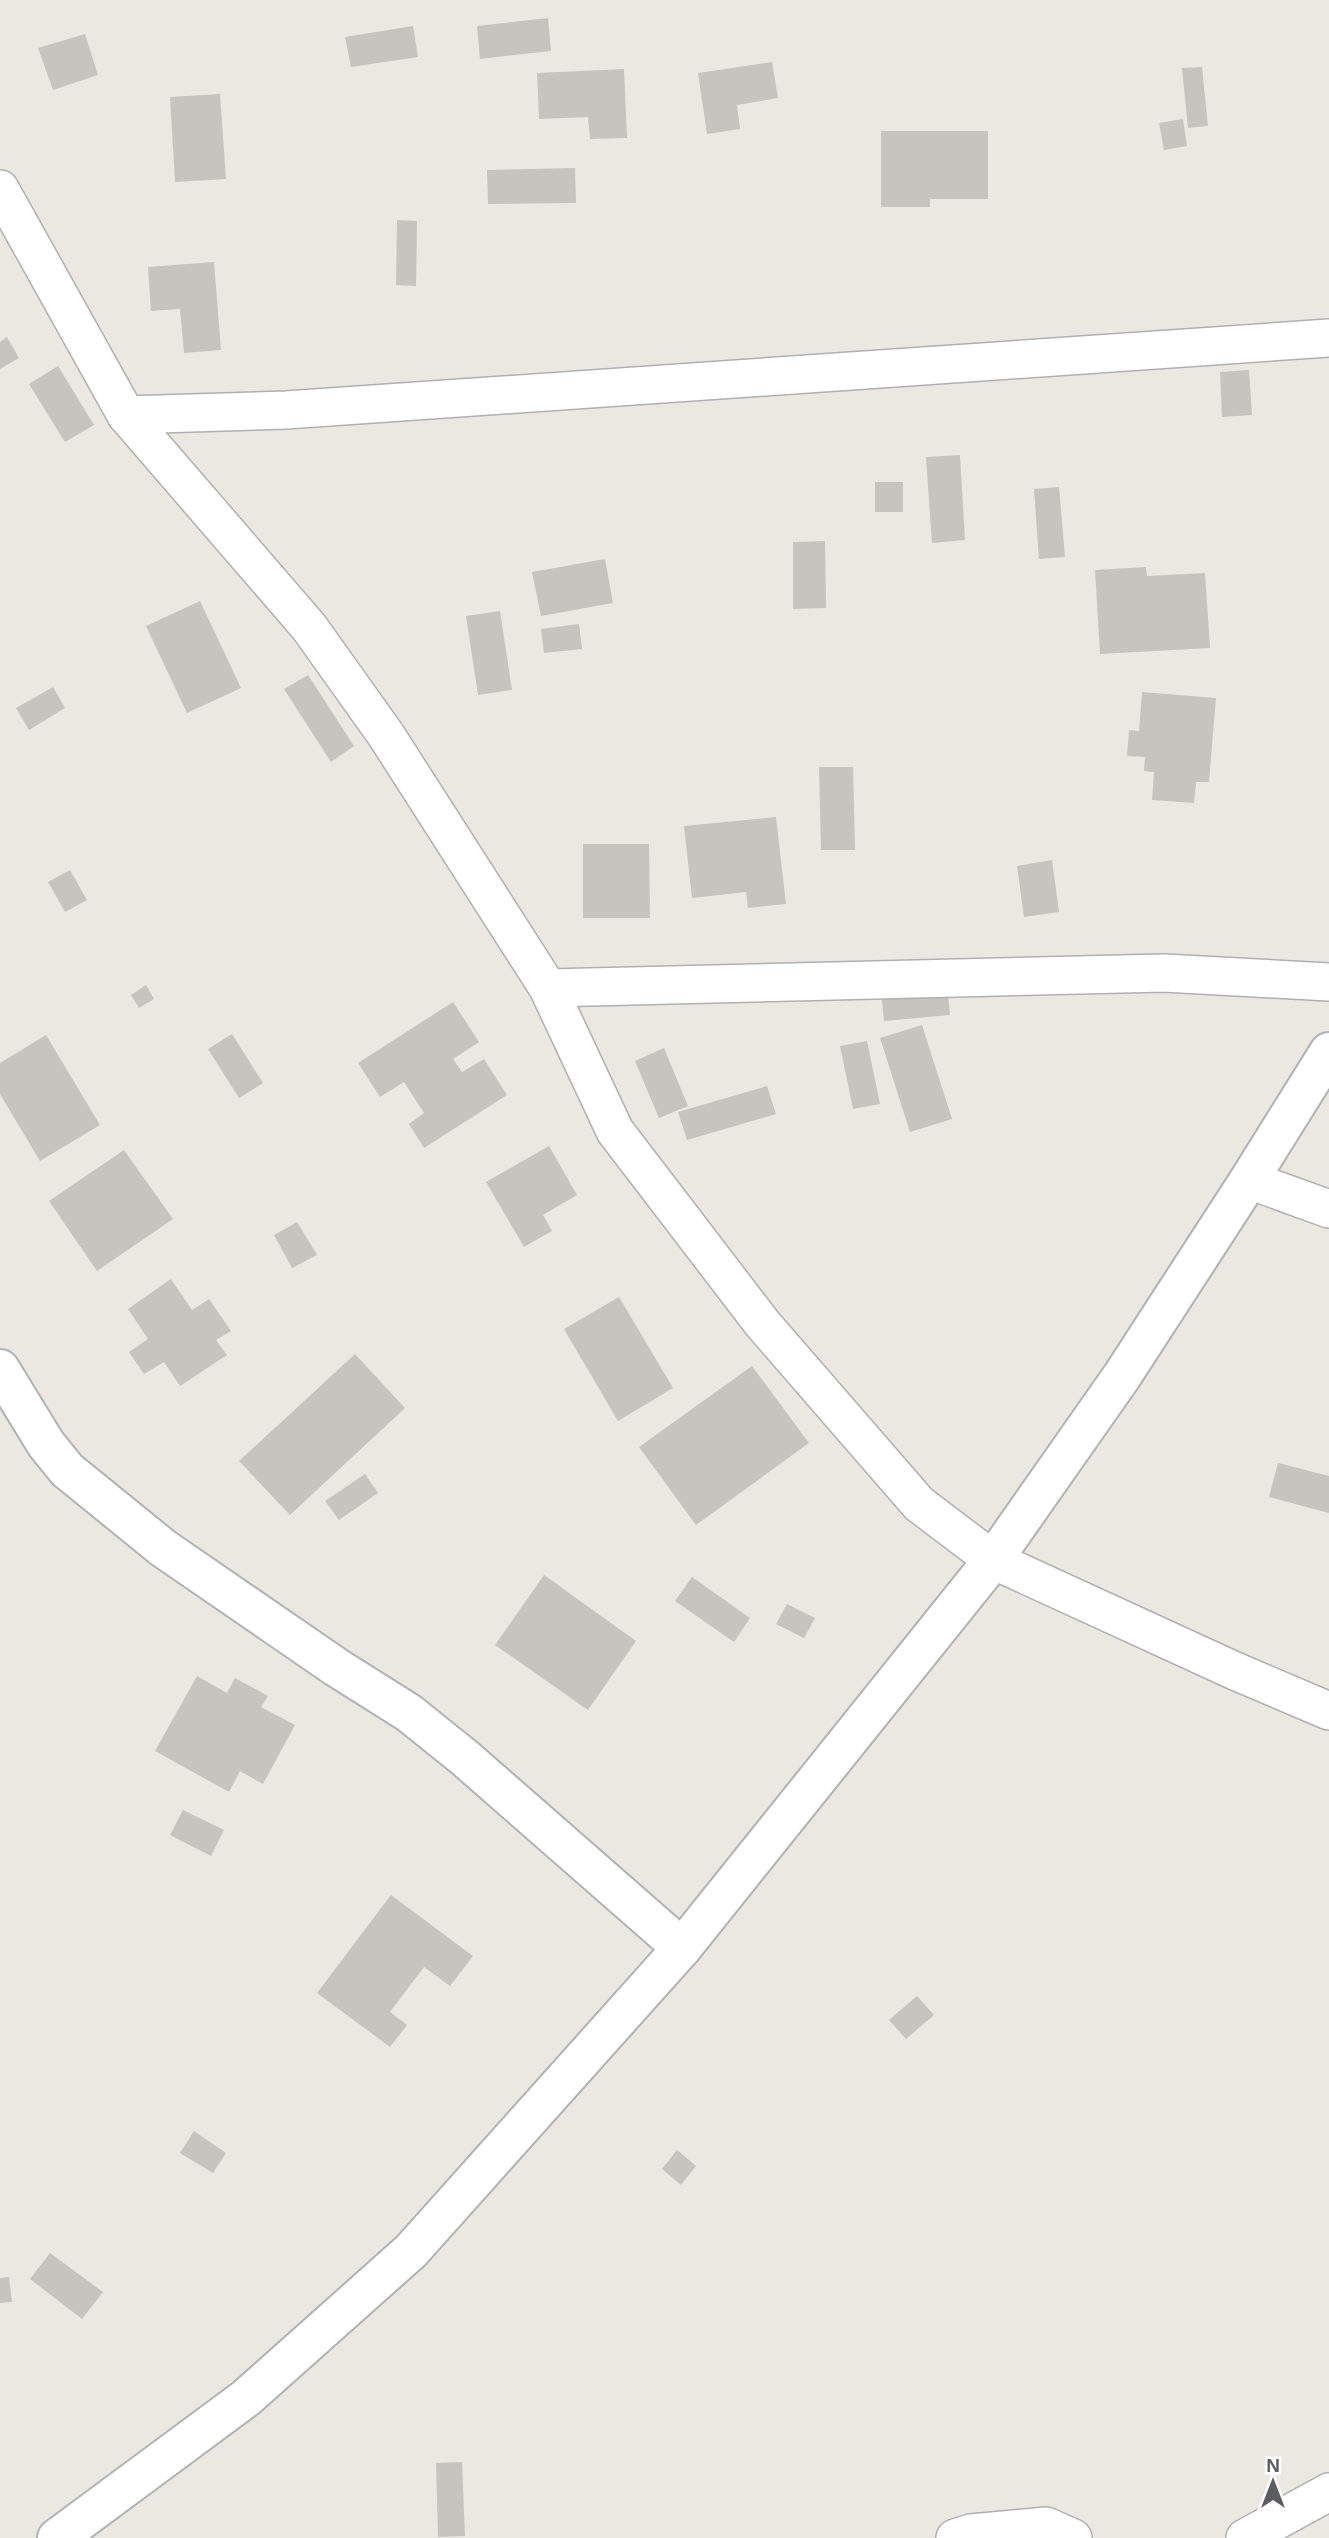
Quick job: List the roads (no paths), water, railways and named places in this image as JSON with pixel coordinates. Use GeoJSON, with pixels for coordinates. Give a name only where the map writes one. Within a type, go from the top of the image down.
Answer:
{"type":"FeatureCollection","features":[{"type":"Feature","properties":{"kind":"main road"},"geometry":{"type":"LineString","coordinates":[[74,2535],[246,2398],[411,2251],[682,1948],[993,1560],[1122,1377],[1250,1180],[1329,1052]]}},
{"type":"Feature","properties":{"kind":"main road"},"geometry":{"type":"LineString","coordinates":[[0,1369],[46,1444],[76,1478],[163,1548],[336,1667],[409,1713],[465,1758],[682,1948]]}},
{"type":"Feature","properties":{"kind":"street"},"geometry":{"type":"LineString","coordinates":[[0,189],[126,415],[309,627],[386,735],[548,988],[615,1131],[762,1323],[919,1504],[993,1560],[1329,1711]]}},
{"type":"Feature","properties":{"kind":"street"},"geometry":{"type":"LineString","coordinates":[[126,415],[300,409],[1329,338]]}},
{"type":"Feature","properties":{"kind":"street"},"geometry":{"type":"LineString","coordinates":[[548,988],[1164,973],[1329,982]]}},
{"type":"Feature","properties":{"kind":"street"},"geometry":{"type":"LineString","coordinates":[[1250,1180],[1329,1209]]}},
{"type":"Feature","properties":{"kind":"street"},"geometry":{"type":"LineString","coordinates":[[1245,2538],[1329,2492]]}},
{"type":"Feature","properties":{"kind":"street"},"geometry":{"type":"LineString","coordinates":[[955,2538],[971,2533],[1046,2526],[1073,2538]]}}]}
